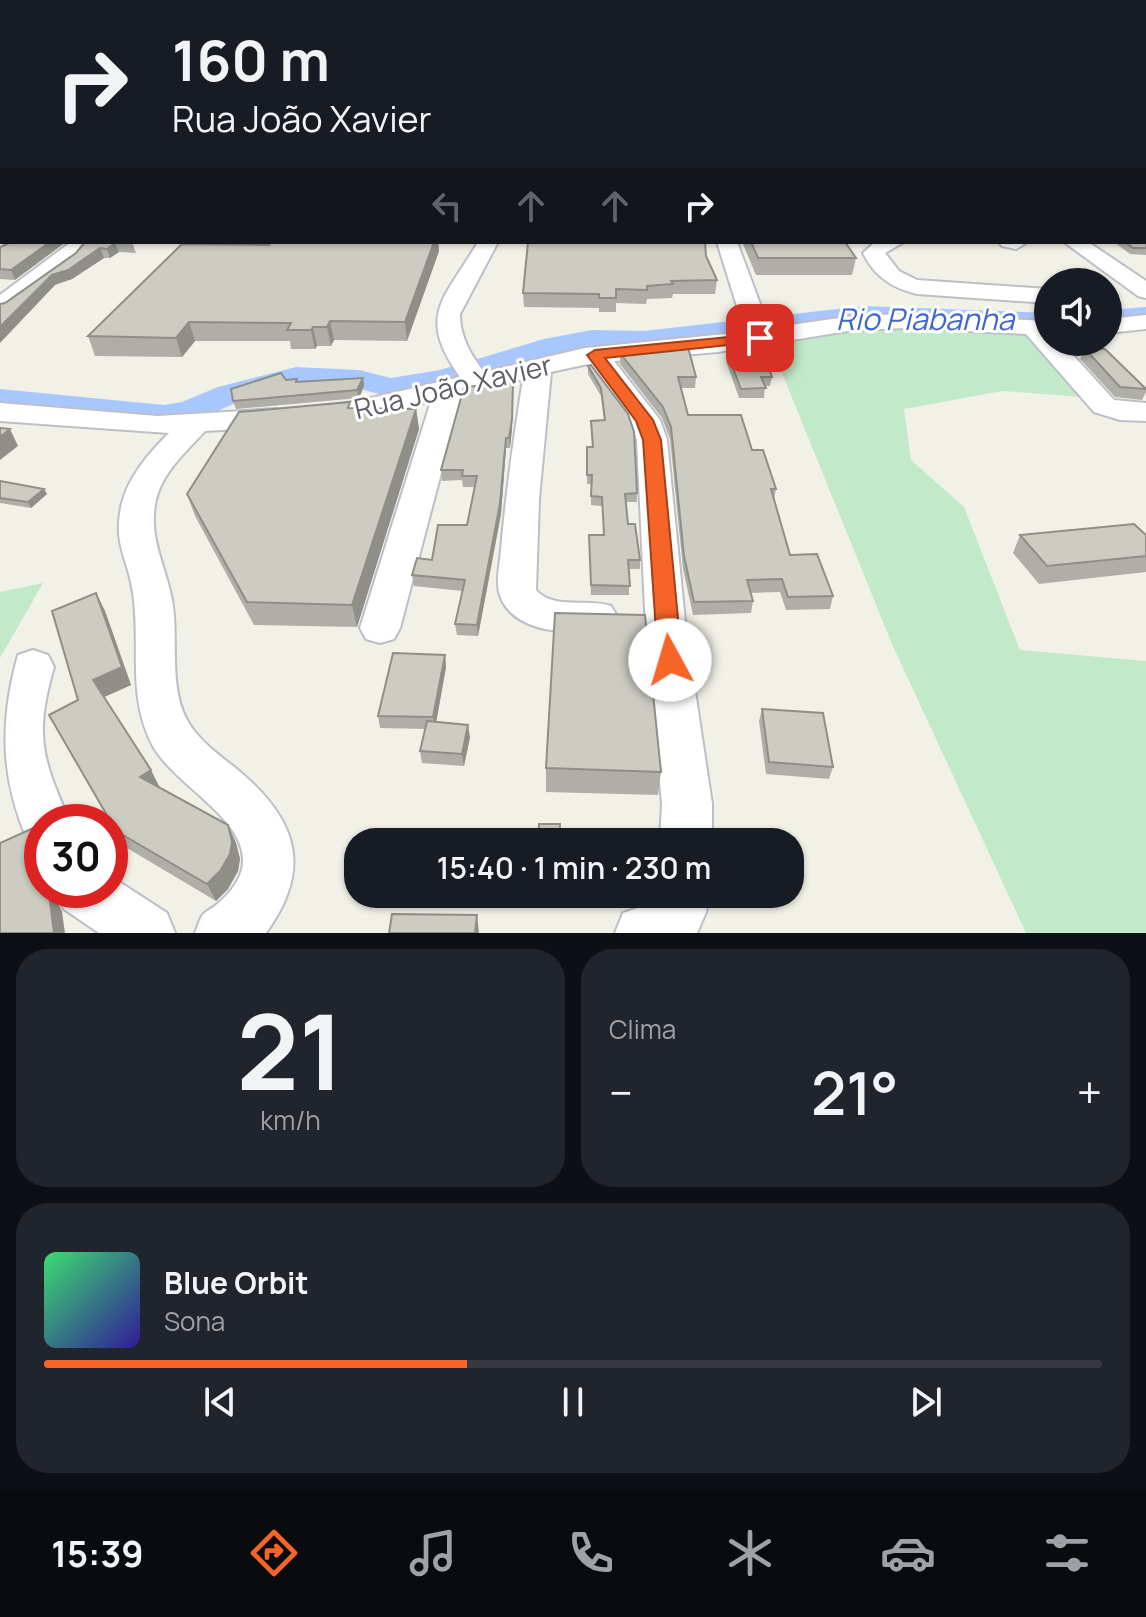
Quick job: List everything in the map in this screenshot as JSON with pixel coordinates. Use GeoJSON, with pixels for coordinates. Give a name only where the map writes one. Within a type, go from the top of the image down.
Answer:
{"type":"FeatureCollection","features":[{"type":"Feature","properties":{"kind":"street"},"geometry":{"type":"LineString","coordinates":[[0,306],[81,244]]}},
{"type":"Feature","properties":{"kind":"street"},"geometry":{"type":"LineString","coordinates":[[380,628],[466,378],[446,322],[448,314],[487,244]]}},
{"type":"Feature","properties":{"kind":"street"},"geometry":{"type":"LineString","coordinates":[[728,244],[756,329]]}},
{"type":"Feature","properties":{"kind":"street"},"geometry":{"type":"LineString","coordinates":[[889,244],[874,253],[882,269],[903,283],[917,287],[1034,295]]}},
{"type":"Feature","properties":{"kind":"street"},"geometry":{"type":"LineString","coordinates":[[1077,244],[1146,291]]}},
{"type":"Feature","properties":{"kind":"street","name":"Rua João Xavier"},"geometry":{"type":"LineString","coordinates":[[0,412],[194,425],[359,410],[466,378],[538,367],[602,345],[756,329],[871,322],[1034,328]]}},
{"type":"Feature","properties":{"kind":"street"},"geometry":{"type":"LineString","coordinates":[[1122,325],[1146,322]]}},
{"type":"Feature","properties":{"kind":"street"},"geometry":{"type":"LineString","coordinates":[[602,345],[649,429],[665,617],[687,804],[686,828]]}},
{"type":"Feature","properties":{"kind":"street"},"geometry":{"type":"LineString","coordinates":[[1064,356],[1104,406],[1120,411],[1146,412]]}},
{"type":"Feature","properties":{"kind":"street"},"geometry":{"type":"LineString","coordinates":[[538,367],[522,499],[519,601],[524,607],[539,613],[665,617]]}},
{"type":"Feature","properties":{"kind":"street"},"geometry":{"type":"LineString","coordinates":[[194,425],[151,475],[142,493],[137,536],[140,557],[152,592],[155,680],[166,724],[188,759],[235,795],[248,809],[266,841],[267,879],[248,914],[223,933]]}},
{"type":"Feature","properties":{"kind":"street"},"geometry":{"type":"LineString","coordinates":[[33,667],[18,719],[18,733],[20,752],[39,804]]}},
{"type":"Feature","properties":{"kind":"street"},"geometry":{"type":"LineString","coordinates":[[110,908],[147,933]]}},
{"type":"Feature","properties":{"kind":"street"},"geometry":{"type":"LineString","coordinates":[[643,933],[662,929],[676,920],[681,908]]}},
{"type":"Feature","properties":{"kind":"green space"},"geometry":{"type":"Polygon","coordinates":[[[913,325],[1027,334],[1034,342],[1034,356],[1047,356],[1083,397],[1002,391],[904,409],[911,460],[964,507],[1020,650],[1146,661],[1146,933],[1026,933],[892,644],[769,341],[858,328],[913,325]]]}},
{"type":"Feature","properties":{"kind":"green space"},"geometry":{"type":"Polygon","coordinates":[[[43,583],[0,658],[0,592],[43,583]]]}},
{"type":"Feature","properties":{"kind":"building"},"geometry":{"type":"Polygon","coordinates":[[[7,244],[47,244],[11,270],[0,269],[0,247],[7,244]]]}},
{"type":"Feature","properties":{"kind":"building"},"geometry":{"type":"Polygon","coordinates":[[[83,244],[114,244],[107,249],[100,248],[68,270],[52,275],[0,327],[0,304],[76,253],[83,244]]]}},
{"type":"Feature","properties":{"kind":"building"},"geometry":{"type":"Polygon","coordinates":[[[182,244],[433,244],[405,322],[330,321],[327,327],[287,330],[291,323],[189,322],[176,338],[88,336],[182,244]]]}},
{"type":"Feature","properties":{"kind":"building"},"geometry":{"type":"Polygon","coordinates":[[[528,244],[705,244],[706,256],[717,280],[671,281],[673,284],[647,286],[647,290],[616,289],[616,298],[599,298],[599,294],[523,293],[528,244]]]}},
{"type":"Feature","properties":{"kind":"building"},"geometry":{"type":"Polygon","coordinates":[[[752,244],[846,244],[856,258],[758,258],[752,244]]]}},
{"type":"Feature","properties":{"kind":"building"},"geometry":{"type":"Polygon","coordinates":[[[1128,244],[1146,244],[1146,248],[1133,248],[1128,244]]]}},
{"type":"Feature","properties":{"kind":"building"},"geometry":{"type":"Polygon","coordinates":[[[688,347],[696,377],[678,377],[688,415],[741,415],[752,450],[763,450],[776,489],[771,489],[790,555],[817,554],[833,596],[788,597],[782,579],[747,580],[753,601],[694,602],[684,556],[671,427],[663,407],[620,353],[688,347]]]}},
{"type":"Feature","properties":{"kind":"building"},"geometry":{"type":"Polygon","coordinates":[[[727,352],[753,352],[754,357],[765,357],[772,377],[761,377],[766,388],[741,389],[727,352]]]}},
{"type":"Feature","properties":{"kind":"building"},"geometry":{"type":"Polygon","coordinates":[[[1091,356],[1112,356],[1146,389],[1120,387],[1091,356]]]}},
{"type":"Feature","properties":{"kind":"building"},"geometry":{"type":"Polygon","coordinates":[[[591,365],[628,414],[634,432],[637,493],[625,494],[628,524],[635,524],[640,560],[628,560],[630,586],[591,585],[589,535],[604,535],[602,497],[591,496],[592,475],[587,475],[587,447],[593,447],[591,421],[605,420],[601,388],[588,366],[591,365]]]}},
{"type":"Feature","properties":{"kind":"building"},"geometry":{"type":"Polygon","coordinates":[[[281,373],[286,380],[297,379],[296,382],[363,378],[357,390],[233,401],[231,389],[281,373]]]}},
{"type":"Feature","properties":{"kind":"building"},"geometry":{"type":"Polygon","coordinates":[[[513,383],[512,419],[509,438],[506,438],[500,503],[477,625],[455,624],[465,580],[412,575],[417,558],[432,560],[438,525],[467,525],[477,476],[462,476],[463,470],[441,470],[464,387],[513,383]]]}},
{"type":"Feature","properties":{"kind":"building"},"geometry":{"type":"Polygon","coordinates":[[[350,402],[348,408],[416,409],[352,605],[247,602],[187,494],[239,412],[350,402]]]}},
{"type":"Feature","properties":{"kind":"building"},"geometry":{"type":"Polygon","coordinates":[[[0,428],[10,429],[0,437],[0,428]]]}},
{"type":"Feature","properties":{"kind":"building"},"geometry":{"type":"Polygon","coordinates":[[[0,481],[44,489],[28,502],[0,498],[0,481]]]}},
{"type":"Feature","properties":{"kind":"building"},"geometry":{"type":"Polygon","coordinates":[[[1134,524],[1146,535],[1146,556],[1047,566],[1020,535],[1134,524]]]}},
{"type":"Feature","properties":{"kind":"building"},"geometry":{"type":"Polygon","coordinates":[[[96,593],[122,667],[93,680],[151,770],[140,777],[228,825],[232,842],[230,854],[220,871],[207,884],[128,838],[128,804],[100,804],[49,715],[78,700],[52,611],[96,593]]]}},
{"type":"Feature","properties":{"kind":"building"},"geometry":{"type":"Polygon","coordinates":[[[555,613],[645,615],[661,772],[546,768],[555,613]]]}},
{"type":"Feature","properties":{"kind":"building"},"geometry":{"type":"Polygon","coordinates":[[[393,653],[445,655],[433,717],[378,716],[393,653]]]}},
{"type":"Feature","properties":{"kind":"building"},"geometry":{"type":"Polygon","coordinates":[[[762,709],[823,713],[833,767],[769,762],[762,709]]]}},
{"type":"Feature","properties":{"kind":"building"},"geometry":{"type":"Polygon","coordinates":[[[427,721],[468,725],[462,754],[420,751],[427,721]]]}},
{"type":"Feature","properties":{"kind":"building"},"geometry":{"type":"Polygon","coordinates":[[[539,824],[560,824],[560,828],[539,828],[539,824]]]}},
{"type":"Feature","properties":{"kind":"building"},"geometry":{"type":"Polygon","coordinates":[[[24,832],[24,908],[51,908],[54,933],[0,933],[0,843],[24,832]]]}},
{"type":"Feature","properties":{"kind":"building"},"geometry":{"type":"Polygon","coordinates":[[[392,914],[477,915],[475,933],[389,933],[392,914]]]}},
{"type":"Feature","properties":{"kind":"waterway","name":"Rio Piabanha"},"geometry":{"type":"LineString","coordinates":[[0,399],[164,415],[190,411],[229,394],[296,376],[359,379],[390,388],[444,379],[554,345],[592,339],[644,340],[864,314],[1034,320]]}},
{"type":"Feature","properties":{"kind":"waterway","name":"Rio Piabanha"},"geometry":{"type":"LineString","coordinates":[[1122,317],[1146,315]]}},
{"type":"Feature","properties":{"kind":"route"},"geometry":{"type":"LineString","coordinates":[[670,660],[652,440],[645,420],[595,355],[760,338]]}}]}
